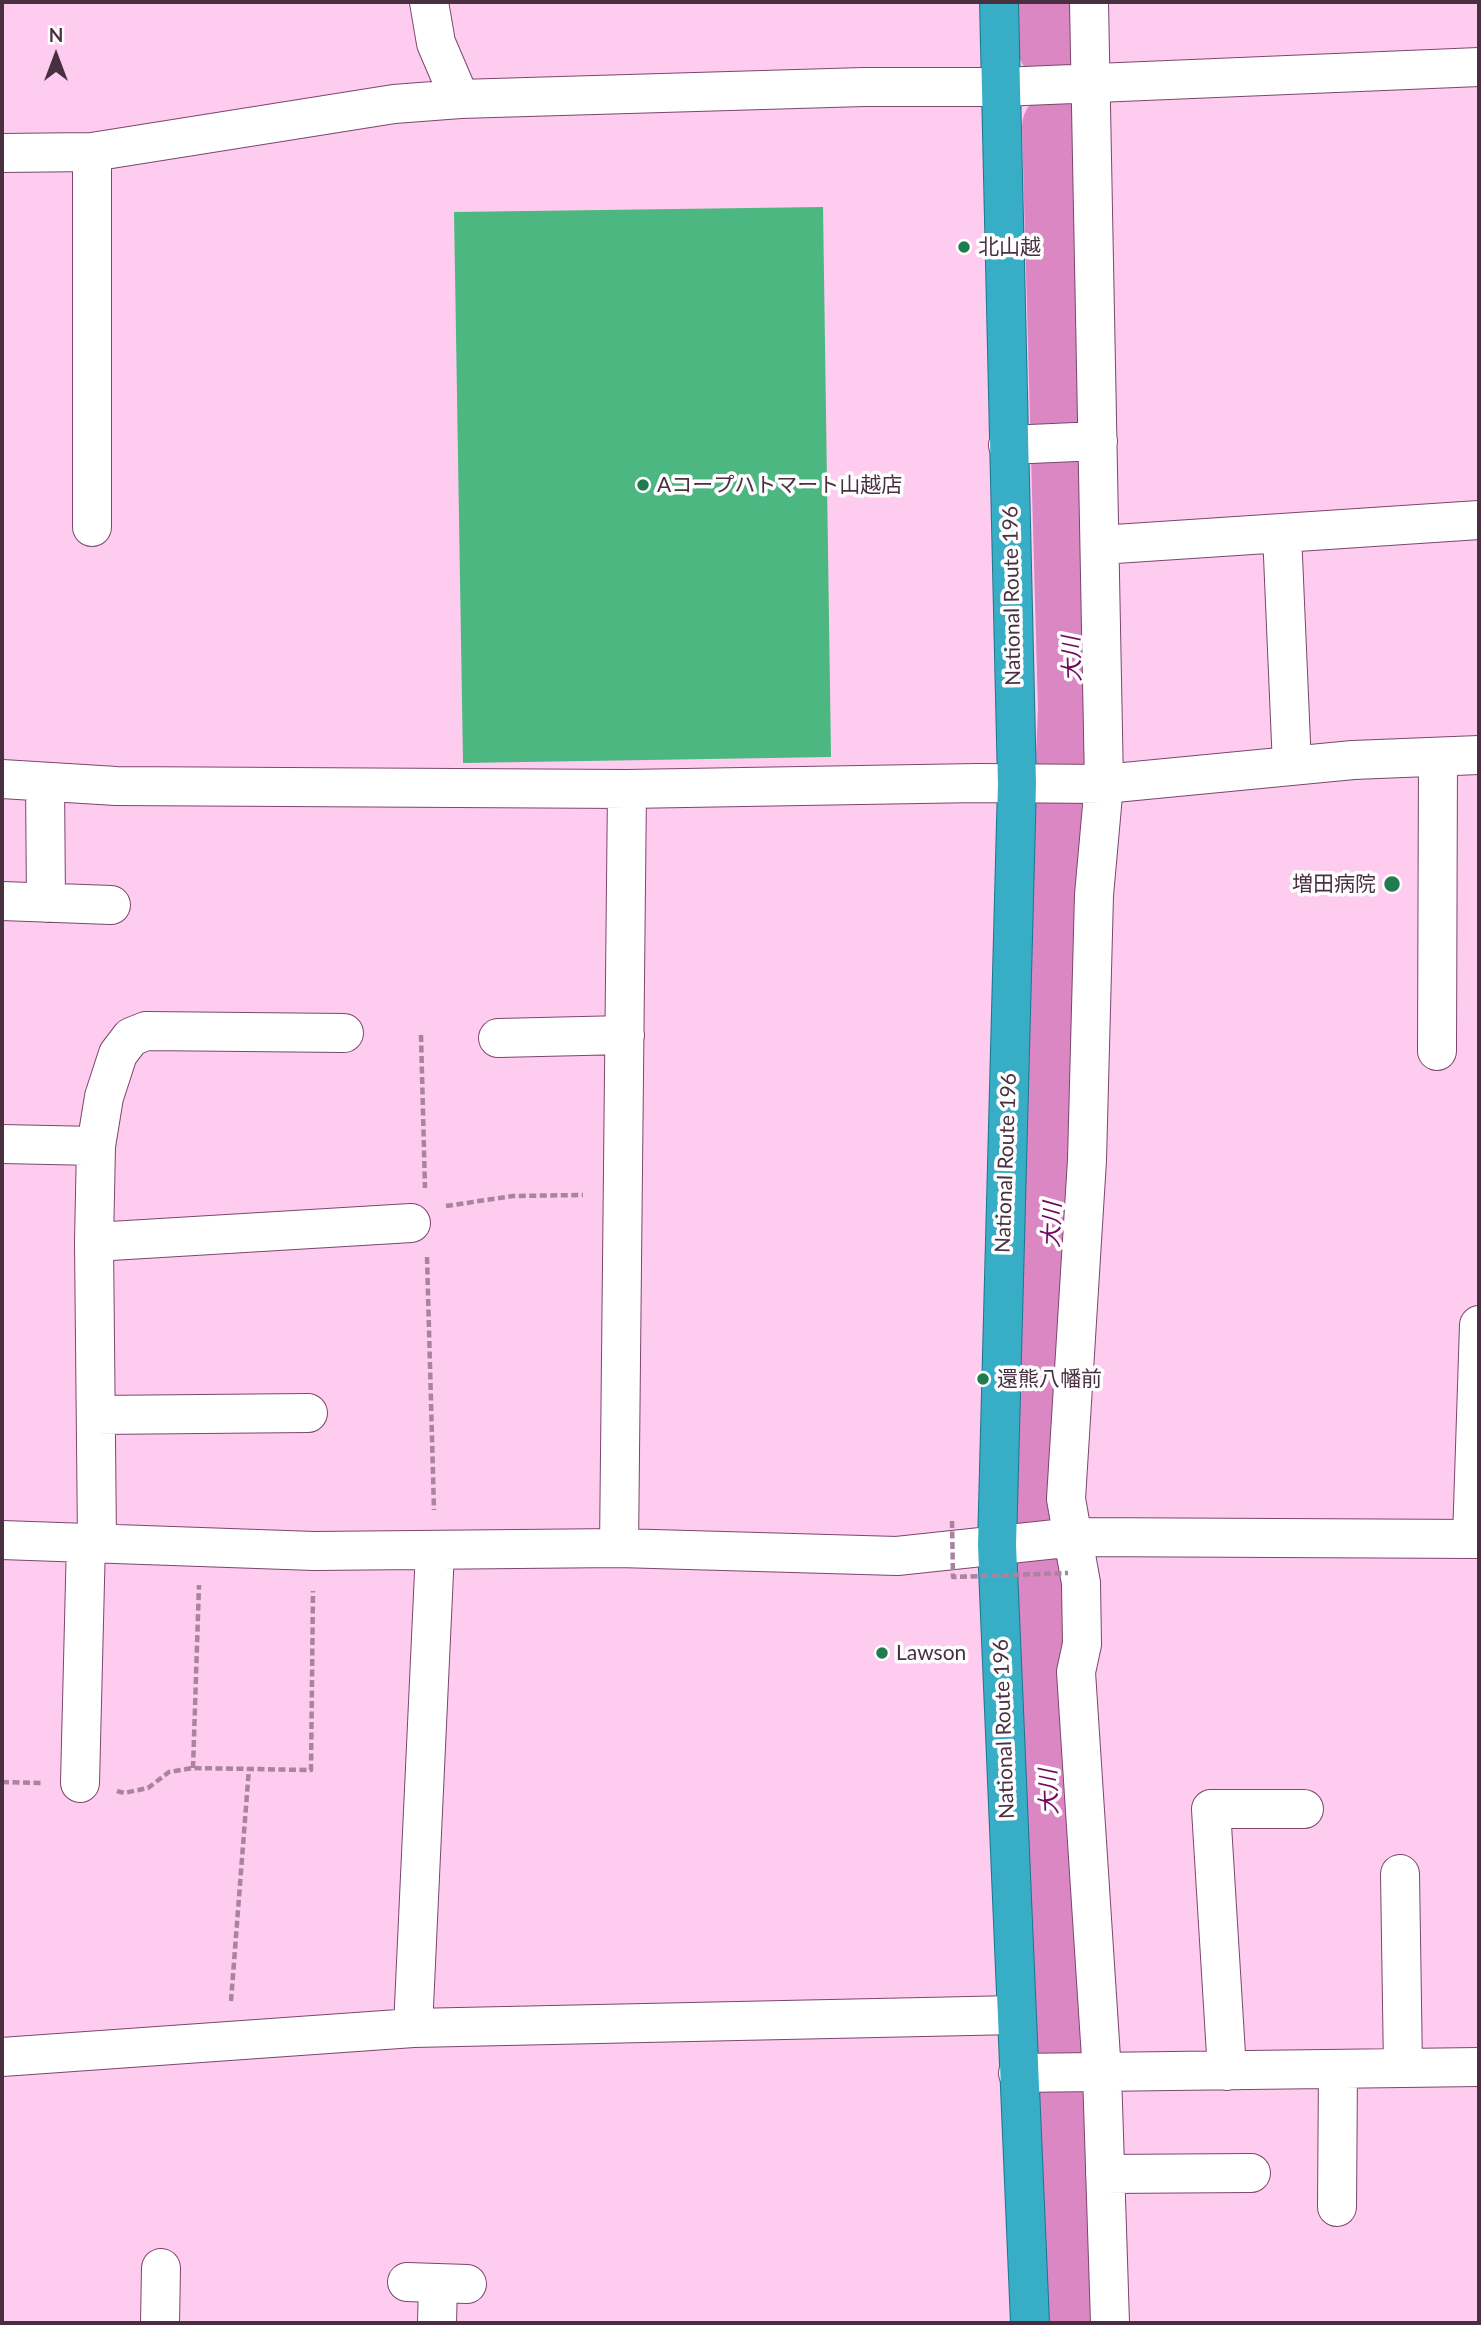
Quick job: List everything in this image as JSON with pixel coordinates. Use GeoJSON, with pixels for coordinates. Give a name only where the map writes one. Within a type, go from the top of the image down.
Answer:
{"type":"FeatureCollection","features":[{"type":"Feature","properties":{"kind":"highway","name":"National Route 196"},"geometry":{"type":"LineString","coordinates":[[999,2],[1050,86],[1025,444],[1034,784],[1043,1548],[1016,2015],[1060,2072],[1030,2323]]}},
{"type":"Feature","properties":{"kind":"street"},"geometry":{"type":"LineString","coordinates":[[429,2],[436,43],[460,99]]}},
{"type":"Feature","properties":{"kind":"street"},"geometry":{"type":"LineString","coordinates":[[1043,1548],[1066,1499],[1087,1160],[1098,784],[1100,545],[1092,441],[1050,86],[1089,2]]}},
{"type":"Feature","properties":{"kind":"street"},"geometry":{"type":"LineString","coordinates":[[2,153],[92,152],[394,104],[460,99],[864,87],[1050,86],[1479,67]]}},
{"type":"Feature","properties":{"kind":"street"},"geometry":{"type":"LineString","coordinates":[[92,152],[92,527]]}},
{"type":"Feature","properties":{"kind":"street"},"geometry":{"type":"LineString","coordinates":[[1025,444],[1092,441]]}},
{"type":"Feature","properties":{"kind":"street"},"geometry":{"type":"LineString","coordinates":[[1100,545],[1479,520]]}},
{"type":"Feature","properties":{"kind":"street"},"geometry":{"type":"LineString","coordinates":[[1282,533],[1292,766]]}},
{"type":"Feature","properties":{"kind":"street"},"geometry":{"type":"LineString","coordinates":[[2,779],[116,786],[628,789],[1098,784],[1292,766],[1479,755]]}},
{"type":"Feature","properties":{"kind":"street"},"geometry":{"type":"LineString","coordinates":[[1437,757],[1437,1051]]}},
{"type":"Feature","properties":{"kind":"street"},"geometry":{"type":"LineString","coordinates":[[46,782],[46,903]]}},
{"type":"Feature","properties":{"kind":"street"},"geometry":{"type":"LineString","coordinates":[[619,1548],[628,789]]}},
{"type":"Feature","properties":{"kind":"street"},"geometry":{"type":"LineString","coordinates":[[2,901],[111,905]]}},
{"type":"Feature","properties":{"kind":"street"},"geometry":{"type":"LineString","coordinates":[[80,1783],[96,1415],[96,1146],[107,1086],[118,1054],[131,1037],[146,1031],[344,1033]]}},
{"type":"Feature","properties":{"kind":"street"},"geometry":{"type":"LineString","coordinates":[[498,1038],[625,1035]]}},
{"type":"Feature","properties":{"kind":"street"},"geometry":{"type":"LineString","coordinates":[[2,1144],[96,1146]]}},
{"type":"Feature","properties":{"kind":"street"},"geometry":{"type":"LineString","coordinates":[[94,1242],[421,1227]]}},
{"type":"Feature","properties":{"kind":"street"},"geometry":{"type":"LineString","coordinates":[[2,1540],[91,1541],[314,1551],[619,1548],[897,1556],[1043,1548],[1476,1539],[1479,1325]]}},
{"type":"Feature","properties":{"kind":"street"},"geometry":{"type":"LineString","coordinates":[[96,1415],[308,1413]]}},
{"type":"Feature","properties":{"kind":"street"},"geometry":{"type":"LineString","coordinates":[[1043,1548],[1081,1583],[1082,1644],[1076,1672],[1081,1764],[1060,2072],[1105,2174],[1110,2323]]}},
{"type":"Feature","properties":{"kind":"street"},"geometry":{"type":"LineString","coordinates":[[413,2028],[435,1551]]}},
{"type":"Feature","properties":{"kind":"street"},"geometry":{"type":"LineString","coordinates":[[1227,2071],[1211,1808],[1304,1808]]}},
{"type":"Feature","properties":{"kind":"street"},"geometry":{"type":"LineString","coordinates":[[1400,1874],[1403,2068]]}},
{"type":"Feature","properties":{"kind":"street"},"geometry":{"type":"LineString","coordinates":[[2,2057],[413,2028],[1016,2015]]}},
{"type":"Feature","properties":{"kind":"street"},"geometry":{"type":"LineString","coordinates":[[1060,2072],[1479,2067]]}},
{"type":"Feature","properties":{"kind":"street"},"geometry":{"type":"LineString","coordinates":[[1337,2207],[1338,2069]]}},
{"type":"Feature","properties":{"kind":"street"},"geometry":{"type":"LineString","coordinates":[[1105,2174],[1251,2173]]}},
{"type":"Feature","properties":{"kind":"street"},"geometry":{"type":"LineString","coordinates":[[160,2323],[161,2268]]}},
{"type":"Feature","properties":{"kind":"street"},"geometry":{"type":"LineString","coordinates":[[437,2283],[437,2323]]}},
{"type":"Feature","properties":{"kind":"path"},"geometry":{"type":"LineString","coordinates":[[421,1035],[421,1227],[435,1551]]}},
{"type":"Feature","properties":{"kind":"path"},"geometry":{"type":"LineString","coordinates":[[421,1227],[513,1196],[622,1195]]}},
{"type":"Feature","properties":{"kind":"path"},"geometry":{"type":"LineString","coordinates":[[952,1521],[953,1577],[1043,1548]]}},
{"type":"Feature","properties":{"kind":"path"},"geometry":{"type":"LineString","coordinates":[[193,1768],[200,1546]]}},
{"type":"Feature","properties":{"kind":"path"},"geometry":{"type":"LineString","coordinates":[[2,1782],[80,1783],[103,1786],[124,1793],[148,1788],[169,1772],[193,1768],[311,1770],[314,1551]]}},
{"type":"Feature","properties":{"kind":"path"},"geometry":{"type":"LineString","coordinates":[[229,2042],[249,1768]]}},
{"type":"Feature","properties":{"kind":"building","name":"Aコープハトマート山越店"},"geometry":{"type":"Polygon","coordinates":[[[823,207],[831,757],[463,763],[454,212],[823,207]]]}},
{"type":"Feature","properties":{"kind":"waterway","name":"大川"},"geometry":{"type":"LineString","coordinates":[[1052,2],[1053,45]]}},
{"type":"Feature","properties":{"kind":"waterway","name":"大川"},"geometry":{"type":"LineString","coordinates":[[1058,127],[1074,709],[1041,1500],[1058,2109],[1071,2323]]}},
{"type":"Feature","properties":{"kind":"place","name":"北山越"},"geometry":{"type":"Point","coordinates":[964,247]}},
{"type":"Feature","properties":{"kind":"place","name":"Aコープハトマート山越店"},"geometry":{"type":"Point","coordinates":[643,485]}},
{"type":"Feature","properties":{"kind":"place","name":"増田病院"},"geometry":{"type":"Point","coordinates":[1392,884]}},
{"type":"Feature","properties":{"kind":"place","name":"還熊八幡前"},"geometry":{"type":"Point","coordinates":[983,1379]}},
{"type":"Feature","properties":{"kind":"place","name":"Lawson"},"geometry":{"type":"Point","coordinates":[882,1653]}}]}
